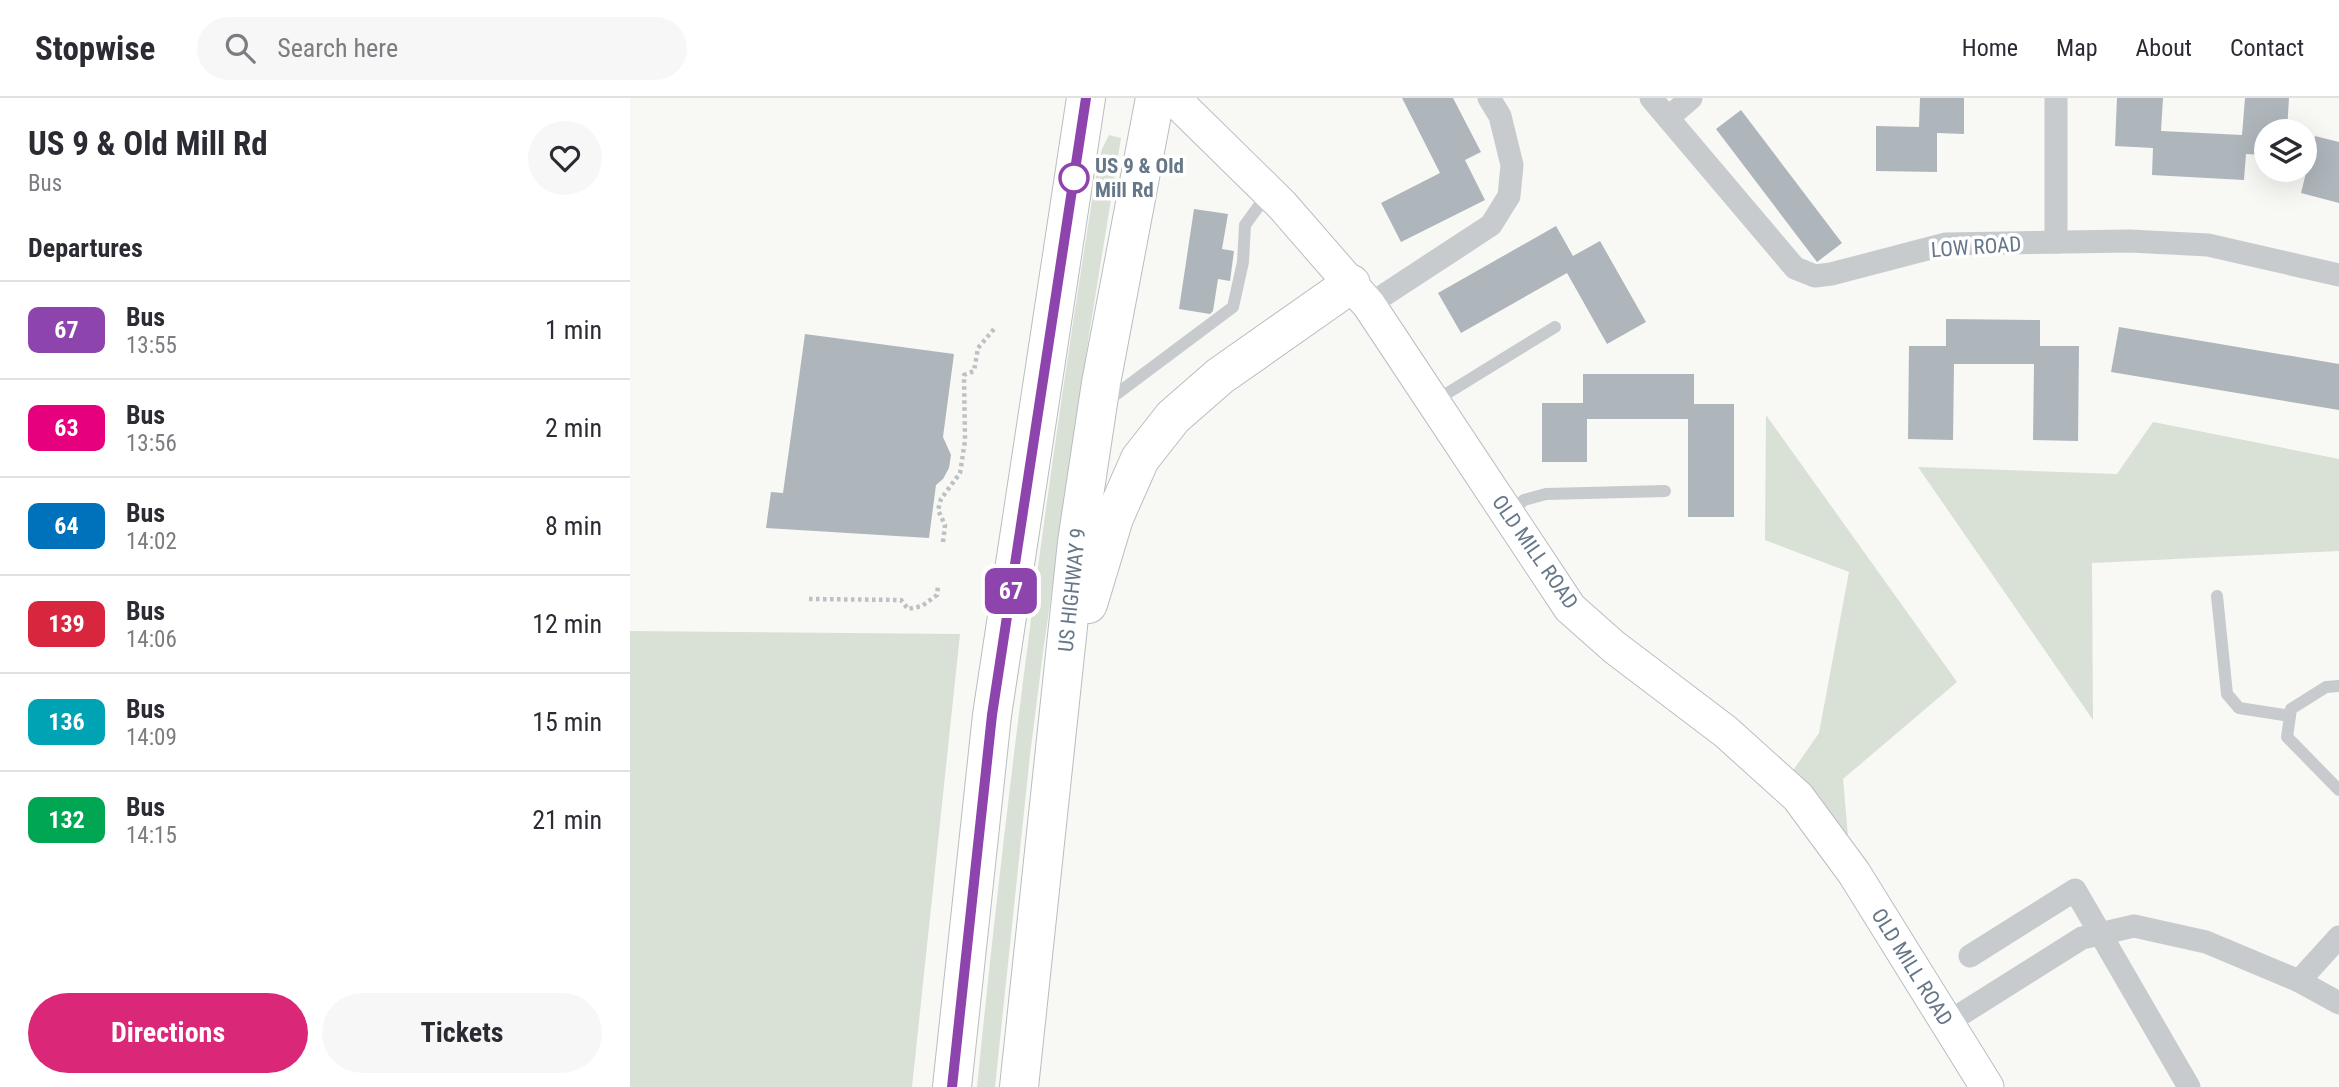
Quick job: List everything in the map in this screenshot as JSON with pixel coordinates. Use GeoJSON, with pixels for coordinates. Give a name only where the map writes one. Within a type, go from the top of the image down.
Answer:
{"type":"FeatureCollection","features":[{"type":"Feature","properties":{"kind":"highway"},"geometry":{"type":"LineString","coordinates":[[952,1087],[992,715],[1086,98]]}},
{"type":"Feature","properties":{"kind":"highway","name":"US HIGHWAY 9"},"geometry":{"type":"LineString","coordinates":[[1019,1087],[1077,542],[1097,408],[1155,98]]}},
{"type":"Feature","properties":{"kind":"highway"},"geometry":{"type":"LineString","coordinates":[[1061,693],[1114,518],[1140,459],[1173,417],[1220,376],[1360,294]]}},
{"type":"Feature","properties":{"kind":"street","name":"OLD MILL ROAD"},"geometry":{"type":"LineString","coordinates":[[1173,98],[1269,192],[1360,294],[1570,608],[1614,648],[1726,732],[1798,797],[1854,873],[1987,1087]]}},
{"type":"Feature","properties":{"kind":"street"},"geometry":{"type":"LineString","coordinates":[[1360,294],[1491,225],[1509,196],[1512,165],[1500,116],[1489,98]]}},
{"type":"Feature","properties":{"kind":"street","name":"LOW ROAD"},"geometry":{"type":"LineString","coordinates":[[1651,98],[1795,268],[1815,276],[1946,244],[2130,241],[2208,245],[2339,275]]}},
{"type":"Feature","properties":{"kind":"street"},"geometry":{"type":"LineString","coordinates":[[1668,118],[1691,98]]}},
{"type":"Feature","properties":{"kind":"street"},"geometry":{"type":"LineString","coordinates":[[2056,98],[2056,242]]}},
{"type":"Feature","properties":{"kind":"street"},"geometry":{"type":"LineString","coordinates":[[1970,956],[2075,890],[2189,1087]]}},
{"type":"Feature","properties":{"kind":"street"},"geometry":{"type":"LineString","coordinates":[[1947,1023],[2082,937],[2134,926],[2206,942],[2300,981],[2339,1003]]}},
{"type":"Feature","properties":{"kind":"street"},"geometry":{"type":"LineString","coordinates":[[2300,981],[2339,937]]}},
{"type":"Feature","properties":{"kind":"lane"},"geometry":{"type":"LineString","coordinates":[[1097,408],[1233,307],[1243,262],[1245,225],[1269,192]]}},
{"type":"Feature","properties":{"kind":"lane"},"geometry":{"type":"LineString","coordinates":[[1433,402],[1555,327]]}},
{"type":"Feature","properties":{"kind":"lane"},"geometry":{"type":"LineString","coordinates":[[1508,514],[1524,500],[1545,494],[1665,491]]}},
{"type":"Feature","properties":{"kind":"lane"},"geometry":{"type":"LineString","coordinates":[[2217,596],[2227,694],[2239,708],[2290,716]]}},
{"type":"Feature","properties":{"kind":"lane"},"geometry":{"type":"LineString","coordinates":[[2339,686],[2326,687],[2291,709],[2287,737],[2339,790]]}},
{"type":"Feature","properties":{"kind":"path"},"geometry":{"type":"LineString","coordinates":[[943,542],[944,525],[938,510],[941,499],[961,472],[965,441],[964,375],[974,371],[978,348],[994,329]]}},
{"type":"Feature","properties":{"kind":"path"},"geometry":{"type":"LineString","coordinates":[[809,598],[901,600],[908,609],[922,606],[937,595],[938,586]]}},
{"type":"Feature","properties":{"kind":"shaded area"},"geometry":{"type":"Polygon","coordinates":[[[1109,135],[1121,138],[1044,645],[995,1087],[977,1087],[1002,855],[1046,509],[1098,164],[1109,135]]]}},
{"type":"Feature","properties":{"kind":"shaded area"},"geometry":{"type":"Polygon","coordinates":[[[1766,415],[1957,682],[1843,779],[1849,848],[1792,772],[1819,733],[1849,572],[1765,540],[1766,415]]]}},
{"type":"Feature","properties":{"kind":"shaded area"},"geometry":{"type":"Polygon","coordinates":[[[2153,422],[2339,459],[2339,551],[2092,563],[2093,720],[1918,467],[2117,474],[2153,422]]]}},
{"type":"Feature","properties":{"kind":"shaded area"},"geometry":{"type":"Polygon","coordinates":[[[630,631],[960,634],[912,1087],[630,1087],[630,631]]]}},
{"type":"Feature","properties":{"kind":"building"},"geometry":{"type":"Polygon","coordinates":[[[1402,98],[1453,98],[1481,152],[1465,160],[1485,200],[1401,242],[1381,203],[1440,173],[1402,98]]]}},
{"type":"Feature","properties":{"kind":"building"},"geometry":{"type":"Polygon","coordinates":[[[1920,98],[1964,98],[1964,134],[1937,133],[1937,172],[1876,171],[1876,126],[1919,127],[1920,98]]]}},
{"type":"Feature","properties":{"kind":"building"},"geometry":{"type":"Polygon","coordinates":[[[2117,98],[2163,98],[2161,131],[2242,135],[2245,98],[2289,98],[2288,119],[2254,119],[2254,154],[2246,154],[2244,180],[2152,175],[2153,148],[2115,146],[2117,98]]]}},
{"type":"Feature","properties":{"kind":"building"},"geometry":{"type":"Polygon","coordinates":[[[1741,110],[1842,243],[1817,262],[1716,129],[1741,110]]]}},
{"type":"Feature","properties":{"kind":"building"},"geometry":{"type":"Polygon","coordinates":[[[2317,136],[2339,142],[2339,203],[2301,193],[2304,182],[2317,182],[2317,136]]]}},
{"type":"Feature","properties":{"kind":"building"},"geometry":{"type":"Polygon","coordinates":[[[1194,209],[1228,214],[1222,249],[1234,251],[1230,281],[1218,279],[1213,311],[1210,314],[1179,309],[1194,209]]]}},
{"type":"Feature","properties":{"kind":"building"},"geometry":{"type":"Polygon","coordinates":[[[1556,226],[1573,256],[1600,241],[1646,322],[1607,344],[1567,273],[1461,333],[1438,293],[1556,226]]]}},
{"type":"Feature","properties":{"kind":"building"},"geometry":{"type":"Polygon","coordinates":[[[1946,319],[2040,320],[2040,346],[2079,346],[2078,441],[2033,440],[2034,364],[1954,364],[1953,440],[1908,439],[1909,346],[1946,346],[1946,319]]]}},
{"type":"Feature","properties":{"kind":"building"},"geometry":{"type":"Polygon","coordinates":[[[2119,327],[2339,364],[2339,410],[2111,372],[2119,327]]]}},
{"type":"Feature","properties":{"kind":"building"},"geometry":{"type":"Polygon","coordinates":[[[805,334],[954,354],[943,437],[951,455],[949,468],[936,485],[929,538],[766,528],[771,492],[783,493],[805,334]]]}},
{"type":"Feature","properties":{"kind":"building"},"geometry":{"type":"Polygon","coordinates":[[[1583,374],[1694,374],[1694,404],[1734,404],[1734,517],[1688,517],[1688,419],[1587,419],[1587,462],[1542,462],[1542,403],[1583,403],[1583,374]]]}},
{"type":"Feature","properties":{"kind":"bus line","name":"67"},"geometry":{"type":"LineString","coordinates":[[952,1087],[992,715],[1086,98]]}},
{"type":"Feature","properties":{"kind":"place","name":"US 9 & Old Mill Rd"},"geometry":{"type":"Point","coordinates":[1074,178]}}]}
